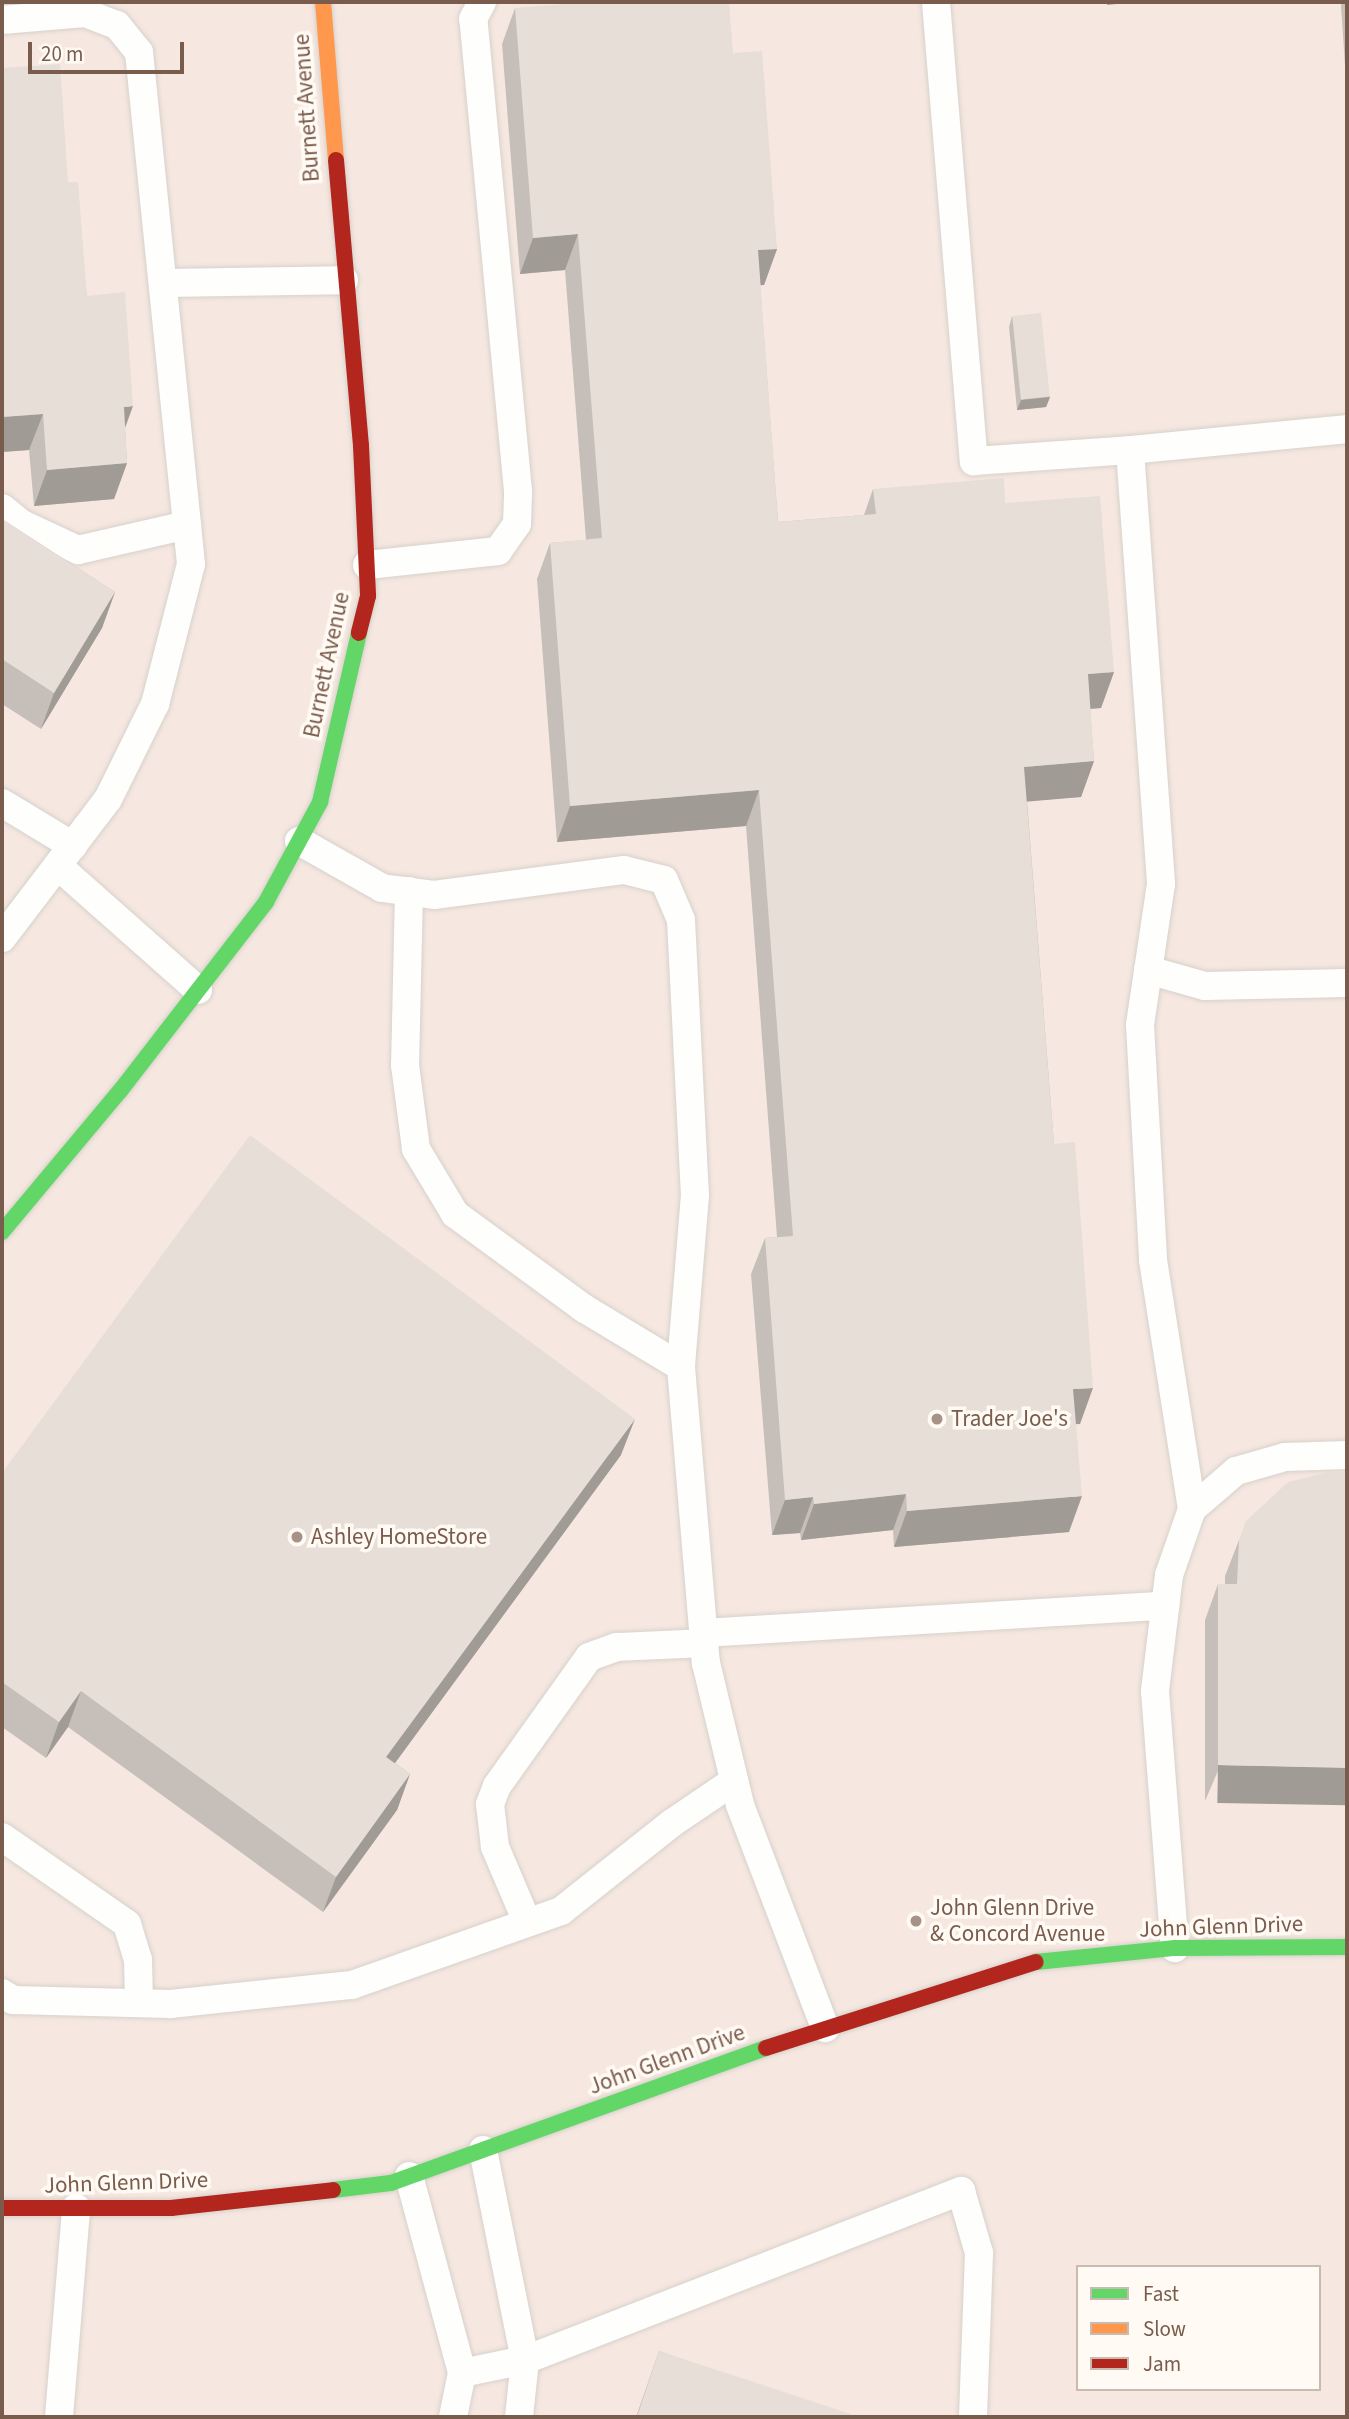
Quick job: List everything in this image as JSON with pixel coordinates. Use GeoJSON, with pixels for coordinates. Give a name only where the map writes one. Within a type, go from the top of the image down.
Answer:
{"type":"FeatureCollection","features":[{"type":"Feature","properties":{"kind":"street","name":"Burnett Avenue"},"geometry":{"type":"LineString","coordinates":[[2,1232],[266,902],[320,802],[368,596],[361,446],[344,279],[323,2]]}},
{"type":"Feature","properties":{"kind":"street","name":"John Glenn Drive"},"geometry":{"type":"LineString","coordinates":[[2,2208],[172,2208],[391,2183],[825,2028],[1028,1963],[1175,1948],[1347,1947]]}},
{"type":"Feature","properties":{"kind":"lane"},"geometry":{"type":"LineString","coordinates":[[366,565],[498,551],[517,524],[518,491],[473,19],[482,2]]}},
{"type":"Feature","properties":{"kind":"lane"},"geometry":{"type":"LineString","coordinates":[[936,2],[974,461],[1130,450],[1347,429]]}},
{"type":"Feature","properties":{"kind":"lane"},"geometry":{"type":"LineString","coordinates":[[2,20],[85,13],[117,25],[139,52],[191,564],[155,704],[108,799],[2,938]]}},
{"type":"Feature","properties":{"kind":"lane"},"geometry":{"type":"LineString","coordinates":[[163,284],[344,279]]}},
{"type":"Feature","properties":{"kind":"lane"},"geometry":{"type":"LineString","coordinates":[[1130,450],[1161,884],[1140,1025],[1153,1260],[1192,1509],[1169,1575],[1155,1691],[1175,1948]]}},
{"type":"Feature","properties":{"kind":"lane"},"geometry":{"type":"LineString","coordinates":[[2,508],[22,524],[78,551],[187,525]]}},
{"type":"Feature","properties":{"kind":"lane"},"geometry":{"type":"LineString","coordinates":[[2,803],[65,856],[198,990]]}},
{"type":"Feature","properties":{"kind":"lane"},"geometry":{"type":"LineString","coordinates":[[299,841],[382,888],[434,895],[624,870],[664,880],[681,920],[695,1195],[681,1367],[704,1638],[734,1781],[825,2028]]}},
{"type":"Feature","properties":{"kind":"lane"},"geometry":{"type":"LineString","coordinates":[[409,891],[405,1065],[416,1149],[455,1214],[585,1309],[681,1367]]}},
{"type":"Feature","properties":{"kind":"lane"},"geometry":{"type":"LineString","coordinates":[[1148,970],[1206,986],[1347,984]]}},
{"type":"Feature","properties":{"kind":"lane"},"geometry":{"type":"LineString","coordinates":[[1192,1509],[1236,1471],[1285,1457],[1347,1455]]}},
{"type":"Feature","properties":{"kind":"lane"},"geometry":{"type":"LineString","coordinates":[[527,1922],[495,1847],[490,1804],[497,1786],[589,1657],[617,1647],[704,1638],[1165,1606]]}},
{"type":"Feature","properties":{"kind":"lane"},"geometry":{"type":"LineString","coordinates":[[2,1993],[13,2000],[139,2003],[352,1985],[561,1911],[672,1823],[734,1781]]}},
{"type":"Feature","properties":{"kind":"lane"},"geometry":{"type":"LineString","coordinates":[[2,1837],[127,1924],[138,1959],[139,2003]]}},
{"type":"Feature","properties":{"kind":"lane"},"geometry":{"type":"LineString","coordinates":[[483,2150],[525,2360],[519,2417]]}},
{"type":"Feature","properties":{"kind":"lane"},"geometry":{"type":"LineString","coordinates":[[409,2176],[463,2373],[453,2417]]}},
{"type":"Feature","properties":{"kind":"lane"},"geometry":{"type":"LineString","coordinates":[[463,2373],[525,2360],[961,2191],[979,2253],[972,2417]]}},
{"type":"Feature","properties":{"kind":"lane"},"geometry":{"type":"LineString","coordinates":[[59,2417],[76,2208]]}},
{"type":"Feature","properties":{"kind":"shaded area"},"geometry":{"type":"Polygon","coordinates":[[[2,2],[1347,2],[1347,2417],[2,2417],[2,2]]]}},
{"type":"Feature","properties":{"kind":"building"},"geometry":{"type":"Polygon","coordinates":[[[590,2],[729,2],[733,53],[762,51],[777,249],[758,250],[778,522],[876,514],[873,489],[1004,478],[1005,503],[1100,496],[1114,672],[1088,674],[1094,761],[1024,767],[1054,1144],[1075,1142],[1093,1388],[1073,1389],[1082,1496],[907,1511],[906,1494],[814,1504],[813,1497],[785,1500],[765,1238],[793,1236],[759,790],[570,806],[550,543],[602,538],[578,234],[533,238],[515,8],[590,2]]]}},
{"type":"Feature","properties":{"kind":"building"},"geometry":{"type":"Polygon","coordinates":[[[60,64],[68,182],[78,182],[87,296],[125,292],[133,406],[124,407],[127,463],[47,470],[43,414],[2,417],[2,68],[60,64]]]}},
{"type":"Feature","properties":{"kind":"building"},"geometry":{"type":"Polygon","coordinates":[[[1041,313],[1050,397],[1021,400],[1012,316],[1041,313]]]}},
{"type":"Feature","properties":{"kind":"building"},"geometry":{"type":"Polygon","coordinates":[[[2,519],[115,592],[54,693],[2,659],[2,519]]]}},
{"type":"Feature","properties":{"kind":"building"},"geometry":{"type":"Polygon","coordinates":[[[250,1135],[635,1419],[386,1757],[410,1774],[336,1877],[81,1691],[59,1722],[2,1682],[2,1473],[250,1135]]]}},
{"type":"Feature","properties":{"kind":"building"},"geometry":{"type":"Polygon","coordinates":[[[1329,1472],[1347,1472],[1347,1768],[1218,1765],[1218,1584],[1237,1584],[1239,1540],[1246,1521],[1288,1482],[1329,1472]]]}},
{"type":"Feature","properties":{"kind":"building"},"geometry":{"type":"Polygon","coordinates":[[[659,2351],[851,2414],[849,2417],[637,2417],[659,2351]]]}},
{"type":"Feature","properties":{"kind":"traffic: fast"},"geometry":{"type":"LineString","coordinates":[[2,1232],[120,1091],[266,902],[320,802],[359,633]]}},
{"type":"Feature","properties":{"kind":"traffic: fast"},"geometry":{"type":"LineString","coordinates":[[1036,1962],[1175,1948],[1347,1947]]}},
{"type":"Feature","properties":{"kind":"traffic: fast"},"geometry":{"type":"LineString","coordinates":[[333,2190],[391,2183],[766,2048]]}},
{"type":"Feature","properties":{"kind":"traffic: slow"},"geometry":{"type":"LineString","coordinates":[[323,2],[336,160]]}},
{"type":"Feature","properties":{"kind":"traffic: jam"},"geometry":{"type":"LineString","coordinates":[[336,160],[361,446],[368,596],[359,633]]}},
{"type":"Feature","properties":{"kind":"traffic: jam"},"geometry":{"type":"LineString","coordinates":[[766,2048],[1036,1962]]}},
{"type":"Feature","properties":{"kind":"traffic: jam"},"geometry":{"type":"LineString","coordinates":[[2,2208],[171,2208],[333,2190]]}},
{"type":"Feature","properties":{"kind":"place","name":"Trader Joe's"},"geometry":{"type":"Point","coordinates":[937,1419]}},
{"type":"Feature","properties":{"kind":"place","name":"Ashley HomeStore"},"geometry":{"type":"Point","coordinates":[297,1537]}},
{"type":"Feature","properties":{"kind":"place","name":"John Glenn Drive & Concord Avenue"},"geometry":{"type":"Point","coordinates":[916,1921]}}]}
